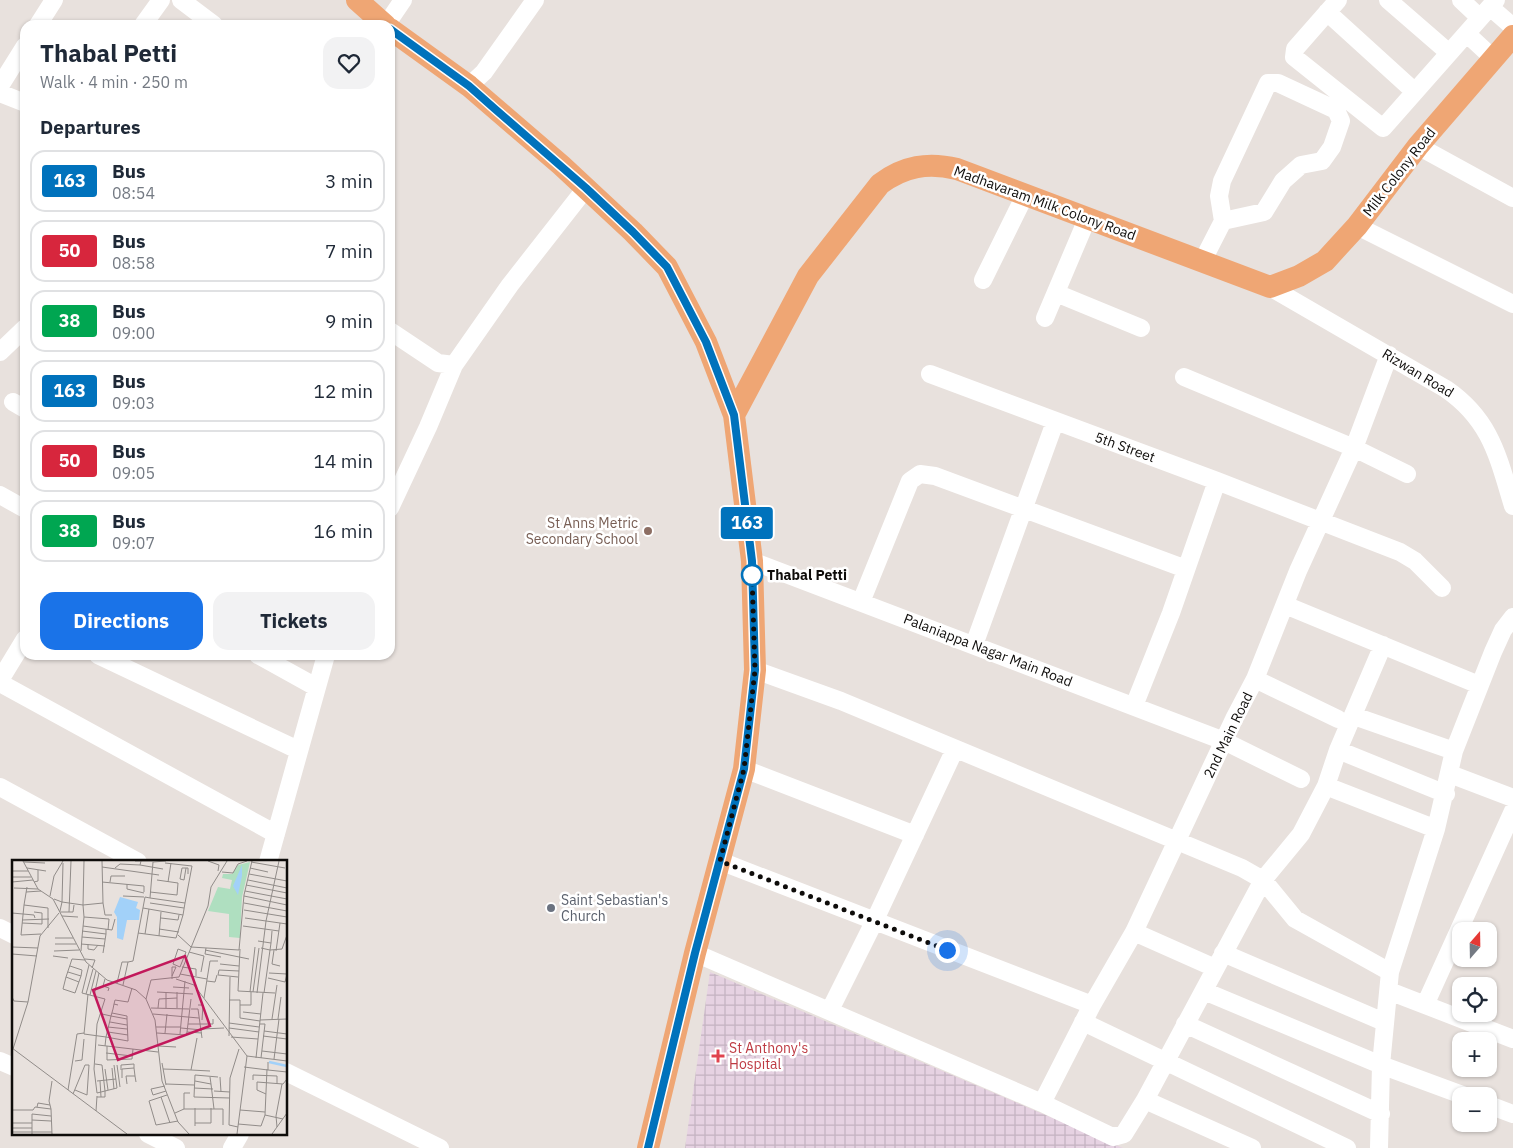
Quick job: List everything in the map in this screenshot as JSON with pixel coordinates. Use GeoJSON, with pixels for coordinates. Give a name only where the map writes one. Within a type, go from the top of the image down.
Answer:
{"type":"FeatureCollection","features":[{"type":"Feature","properties":{"kind":"main road"},"geometry":{"type":"LineString","coordinates":[[357,0],[380,20]]}},
{"type":"Feature","properties":{"kind":"main road"},"geometry":{"type":"LineString","coordinates":[[395,33],[469,86],[586,188],[667,267],[706,342],[734,415],[752,561],[755,670],[744,769],[695,953],[648,1148]]}},
{"type":"Feature","properties":{"kind":"main road","name":"Milk Colony Road"},"geometry":{"type":"LineString","coordinates":[[1270,287],[1298,276],[1325,261],[1357,226],[1418,146],[1513,36]]}},
{"type":"Feature","properties":{"kind":"main road","name":"Madhavaram Milk Colony Road"},"geometry":{"type":"LineString","coordinates":[[734,415],[808,276],[880,184],[893,174],[917,166],[942,166],[1025,195],[1270,287]]}},
{"type":"Feature","properties":{"kind":"street"},"geometry":{"type":"LineString","coordinates":[[41,20],[54,0]]}},
{"type":"Feature","properties":{"kind":"street"},"geometry":{"type":"LineString","coordinates":[[147,20],[161,0]]}},
{"type":"Feature","properties":{"kind":"street"},"geometry":{"type":"LineString","coordinates":[[181,0],[207,20]]}},
{"type":"Feature","properties":{"kind":"street"},"geometry":{"type":"LineString","coordinates":[[389,20],[402,0]]}},
{"type":"Feature","properties":{"kind":"street"},"geometry":{"type":"LineString","coordinates":[[469,86],[484,72],[535,0]]}},
{"type":"Feature","properties":{"kind":"street"},"geometry":{"type":"LineString","coordinates":[[1388,0],[1448,52]]}},
{"type":"Feature","properties":{"kind":"street"},"geometry":{"type":"LineString","coordinates":[[1461,0],[1488,8],[1513,27]]}},
{"type":"Feature","properties":{"kind":"street"},"geometry":{"type":"LineString","coordinates":[[1414,92],[1332,6],[1295,49],[1294,57],[1383,128],[1488,8]]}},
{"type":"Feature","properties":{"kind":"street"},"geometry":{"type":"LineString","coordinates":[[1467,34],[1494,59]]}},
{"type":"Feature","properties":{"kind":"street"},"geometry":{"type":"LineString","coordinates":[[0,86],[20,54]]}},
{"type":"Feature","properties":{"kind":"street"},"geometry":{"type":"LineString","coordinates":[[1202,262],[1223,221],[1219,196],[1222,181],[1268,84],[1278,83],[1336,110],[1342,121],[1332,147],[1322,161],[1301,165],[1283,181],[1264,212],[1223,221]]}},
{"type":"Feature","properties":{"kind":"street"},"geometry":{"type":"LineString","coordinates":[[0,93],[20,101]]}},
{"type":"Feature","properties":{"kind":"street"},"geometry":{"type":"LineString","coordinates":[[1418,146],[1513,198]]}},
{"type":"Feature","properties":{"kind":"street"},"geometry":{"type":"LineString","coordinates":[[395,497],[454,366],[510,285],[586,188]]}},
{"type":"Feature","properties":{"kind":"street"},"geometry":{"type":"LineString","coordinates":[[983,280],[1025,195]]}},
{"type":"Feature","properties":{"kind":"street"},"geometry":{"type":"LineString","coordinates":[[1045,318],[1087,218]]}},
{"type":"Feature","properties":{"kind":"street"},"geometry":{"type":"LineString","coordinates":[[1357,226],[1513,304]]}},
{"type":"Feature","properties":{"kind":"street","name":"Rizwan Road"},"geometry":{"type":"LineString","coordinates":[[1270,287],[1389,355],[1466,402],[1487,435],[1502,465],[1513,506]]}},
{"type":"Feature","properties":{"kind":"street"},"geometry":{"type":"LineString","coordinates":[[1056,293],[1140,328]]}},
{"type":"Feature","properties":{"kind":"street"},"geometry":{"type":"LineString","coordinates":[[0,352],[20,333]]}},
{"type":"Feature","properties":{"kind":"street"},"geometry":{"type":"LineString","coordinates":[[395,334],[438,363],[454,366]]}},
{"type":"Feature","properties":{"kind":"street","name":"2nd Main Road"},"geometry":{"type":"LineString","coordinates":[[1042,1103],[1092,1005],[1134,932],[1255,679],[1320,521],[1354,448],[1389,355]]}},
{"type":"Feature","properties":{"kind":"street","name":"5th Street"},"geometry":{"type":"LineString","coordinates":[[930,374],[1217,481],[1408,555],[1442,588]]}},
{"type":"Feature","properties":{"kind":"street"},"geometry":{"type":"LineString","coordinates":[[1184,377],[1354,448],[1407,474]]}},
{"type":"Feature","properties":{"kind":"street"},"geometry":{"type":"LineString","coordinates":[[974,645],[1055,422]]}},
{"type":"Feature","properties":{"kind":"street"},"geometry":{"type":"LineString","coordinates":[[861,602],[910,481],[920,474],[935,476],[1186,569]]}},
{"type":"Feature","properties":{"kind":"street"},"geometry":{"type":"LineString","coordinates":[[1134,706],[1217,481]]}},
{"type":"Feature","properties":{"kind":"street"},"geometry":{"type":"LineString","coordinates":[[0,495],[20,506]]}},
{"type":"Feature","properties":{"kind":"street","name":"Palaniappa Nagar Main Road"},"geometry":{"type":"LineString","coordinates":[[752,561],[1224,741],[1301,779]]}},
{"type":"Feature","properties":{"kind":"street"},"geometry":{"type":"LineString","coordinates":[[1285,605],[1479,685]]}},
{"type":"Feature","properties":{"kind":"street"},"geometry":{"type":"LineString","coordinates":[[1379,1148],[1381,1065],[1390,972],[1436,829],[1446,794],[1454,751],[1479,685],[1503,630],[1513,617]]}},
{"type":"Feature","properties":{"kind":"street"},"geometry":{"type":"LineString","coordinates":[[695,953],[830,1010],[1117,1137],[1124,1134],[1145,1100],[1263,880],[1297,841],[1326,786],[1338,750],[1346,717],[1383,645]]}},
{"type":"Feature","properties":{"kind":"street"},"geometry":{"type":"LineString","coordinates":[[20,648],[0,682],[276,834]]}},
{"type":"Feature","properties":{"kind":"street"},"geometry":{"type":"LineString","coordinates":[[109,660],[298,750]]}},
{"type":"Feature","properties":{"kind":"street"},"geometry":{"type":"LineString","coordinates":[[267,660],[316,687]]}},
{"type":"Feature","properties":{"kind":"street"},"geometry":{"type":"LineString","coordinates":[[269,860],[324,660]]}},
{"type":"Feature","properties":{"kind":"street"},"geometry":{"type":"LineString","coordinates":[[755,670],[841,701],[1242,868],[1263,880],[1294,919],[1390,972]]}},
{"type":"Feature","properties":{"kind":"street"},"geometry":{"type":"LineString","coordinates":[[1255,679],[1346,717],[1454,751]]}},
{"type":"Feature","properties":{"kind":"street"},"geometry":{"type":"LineString","coordinates":[[830,1010],[956,749]]}},
{"type":"Feature","properties":{"kind":"street"},"geometry":{"type":"LineString","coordinates":[[1338,750],[1446,794]]}},
{"type":"Feature","properties":{"kind":"street"},"geometry":{"type":"LineString","coordinates":[[744,769],[915,835]]}},
{"type":"Feature","properties":{"kind":"street"},"geometry":{"type":"LineString","coordinates":[[1450,774],[1513,798]]}},
{"type":"Feature","properties":{"kind":"street"},"geometry":{"type":"LineString","coordinates":[[0,786],[134,860]]}},
{"type":"Feature","properties":{"kind":"street"},"geometry":{"type":"LineString","coordinates":[[1326,786],[1436,829]]}},
{"type":"Feature","properties":{"kind":"street"},"geometry":{"type":"LineString","coordinates":[[1425,1006],[1513,812]]}},
{"type":"Feature","properties":{"kind":"street"},"geometry":{"type":"LineString","coordinates":[[720,861],[1092,1005]]}},
{"type":"Feature","properties":{"kind":"street"},"geometry":{"type":"LineString","coordinates":[[1134,932],[1219,961],[1384,1022]]}},
{"type":"Feature","properties":{"kind":"street"},"geometry":{"type":"LineString","coordinates":[[1204,991],[1381,1065],[1452,1091]]}},
{"type":"Feature","properties":{"kind":"street"},"geometry":{"type":"LineString","coordinates":[[1389,991],[1513,1039]]}},
{"type":"Feature","properties":{"kind":"street"},"geometry":{"type":"LineString","coordinates":[[1084,1022],[1347,1148]]}},
{"type":"Feature","properties":{"kind":"street"},"geometry":{"type":"LineString","coordinates":[[1185,1024],[1381,1114]]}},
{"type":"Feature","properties":{"kind":"street"},"geometry":{"type":"LineString","coordinates":[[0,1060],[12,1066]]}},
{"type":"Feature","properties":{"kind":"street"},"geometry":{"type":"LineString","coordinates":[[288,1073],[440,1148]]}},
{"type":"Feature","properties":{"kind":"street"},"geometry":{"type":"LineString","coordinates":[[1145,1100],[1252,1148]]}},
{"type":"Feature","properties":{"kind":"street"},"geometry":{"type":"LineString","coordinates":[[1497,1108],[1513,1114]]}},
{"type":"Feature","properties":{"kind":"street"},"geometry":{"type":"LineString","coordinates":[[152,1136],[176,1148]]}},
{"type":"Feature","properties":{"kind":"street"},"geometry":{"type":"LineString","coordinates":[[232,1148],[239,1136]]}},
{"type":"Feature","properties":{"kind":"shaded area"},"geometry":{"type":"Polygon","coordinates":[[[710,972],[1123,1148],[685,1148],[710,972]]]}},
{"type":"Feature","properties":{"kind":"bus line","name":"163"},"geometry":{"type":"LineString","coordinates":[[395,33],[469,86],[586,188],[667,267],[706,342],[734,415],[752,561],[755,670],[744,769],[695,953],[648,1148]]}},
{"type":"Feature","properties":{"kind":"place","name":"St Anns Metric Secondary School"},"geometry":{"type":"Point","coordinates":[648,531]}},
{"type":"Feature","properties":{"kind":"place","name":"Thabal Petti"},"geometry":{"type":"Point","coordinates":[752,575]}},
{"type":"Feature","properties":{"kind":"place","name":"Saint Sebastian's Church"},"geometry":{"type":"Point","coordinates":[551,908]}},
{"type":"Feature","properties":{"kind":"place","name":"St Anthony's Hospital"},"geometry":{"type":"Point","coordinates":[718,1056]}},
{"type":"Feature","properties":{"kind":"route"},"geometry":{"type":"LineString","coordinates":[[752,575],[755,670],[744,769],[720,861],[947,950]]}}]}
